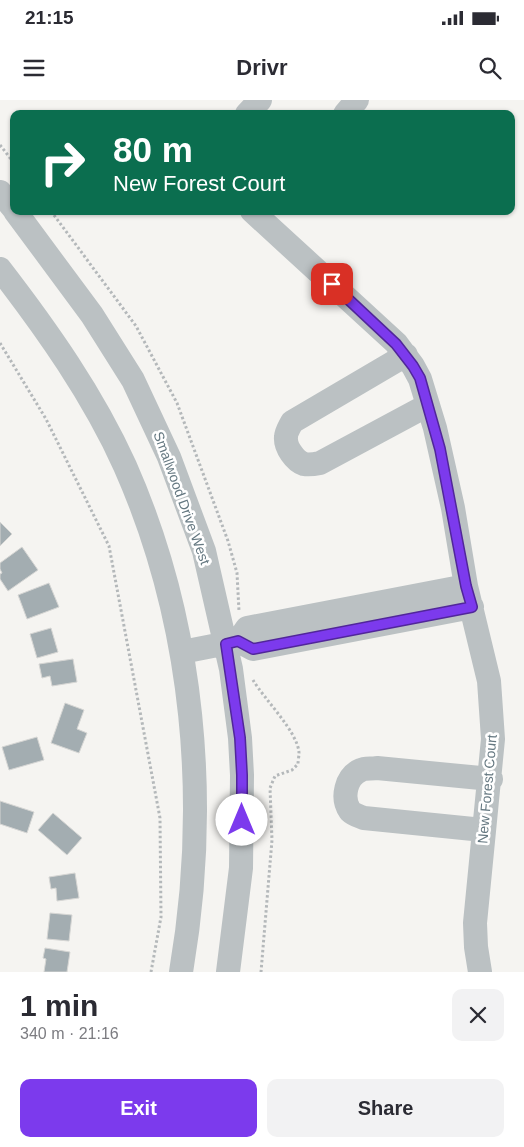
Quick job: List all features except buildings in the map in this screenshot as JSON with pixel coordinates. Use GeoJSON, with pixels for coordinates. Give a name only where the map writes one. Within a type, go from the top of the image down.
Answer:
{"type":"FeatureCollection","features":[{"type":"Feature","properties":{"kind":"street"},"geometry":{"type":"LineString","coordinates":[[251,110],[260,100]]}},
{"type":"Feature","properties":{"kind":"street"},"geometry":{"type":"LineString","coordinates":[[348,110],[357,100]]}},
{"type":"Feature","properties":{"kind":"street","name":"Smallwood Drive West"},"geometry":{"type":"LineString","coordinates":[[0,192],[10,205]]}},
{"type":"Feature","properties":{"kind":"street","name":"Smallwood Drive West"},"geometry":{"type":"LineString","coordinates":[[18,215],[92,315],[133,380],[169,457],[204,551],[232,642],[242,775],[241,868],[228,972]]}},
{"type":"Feature","properties":{"kind":"street","name":"New Forest Court"},"geometry":{"type":"LineString","coordinates":[[256,215],[406,355],[420,378],[428,405],[440,449],[469,597],[486,664],[492,701],[494,739],[491,779],[475,923],[480,972]]}},
{"type":"Feature","properties":{"kind":"street"},"geometry":{"type":"LineString","coordinates":[[0,269],[70,367],[100,418],[125,466],[145,518],[163,574],[182,652],[194,760],[196,803],[190,908],[181,972]]}},
{"type":"Feature","properties":{"kind":"street"},"geometry":{"type":"LineString","coordinates":[[406,355],[292,422],[286,437],[287,445],[291,453],[302,463],[320,463],[428,405]]}},
{"type":"Feature","properties":{"kind":"street"},"geometry":{"type":"LineString","coordinates":[[182,652],[232,642],[247,628],[469,597]]}},
{"type":"Feature","properties":{"kind":"street"},"geometry":{"type":"LineString","coordinates":[[484,830],[364,818],[350,810],[346,798],[346,790],[349,780],[360,770],[377,768],[491,779]]}},
{"type":"Feature","properties":{"kind":"path"},"geometry":{"type":"LineString","coordinates":[[0,145],[10,158]]}},
{"type":"Feature","properties":{"kind":"path"},"geometry":{"type":"LineString","coordinates":[[54,215],[136,326],[177,403],[228,541],[237,573],[239,608]]}},
{"type":"Feature","properties":{"kind":"path"},"geometry":{"type":"LineString","coordinates":[[0,343],[46,418],[109,546],[160,818],[161,917],[151,972]]}},
{"type":"Feature","properties":{"kind":"path"},"geometry":{"type":"LineString","coordinates":[[252,679],[261,694],[287,725],[299,751],[298,764],[292,770],[275,776],[270,788],[272,840],[261,972]]}},
{"type":"Feature","properties":{"kind":"route"},"geometry":{"type":"LineString","coordinates":[[242,820],[240,738],[226,644],[238,641],[253,649],[472,607],[466,586],[453,508],[440,449],[420,378],[406,355],[396,344],[332,284]]}}]}
